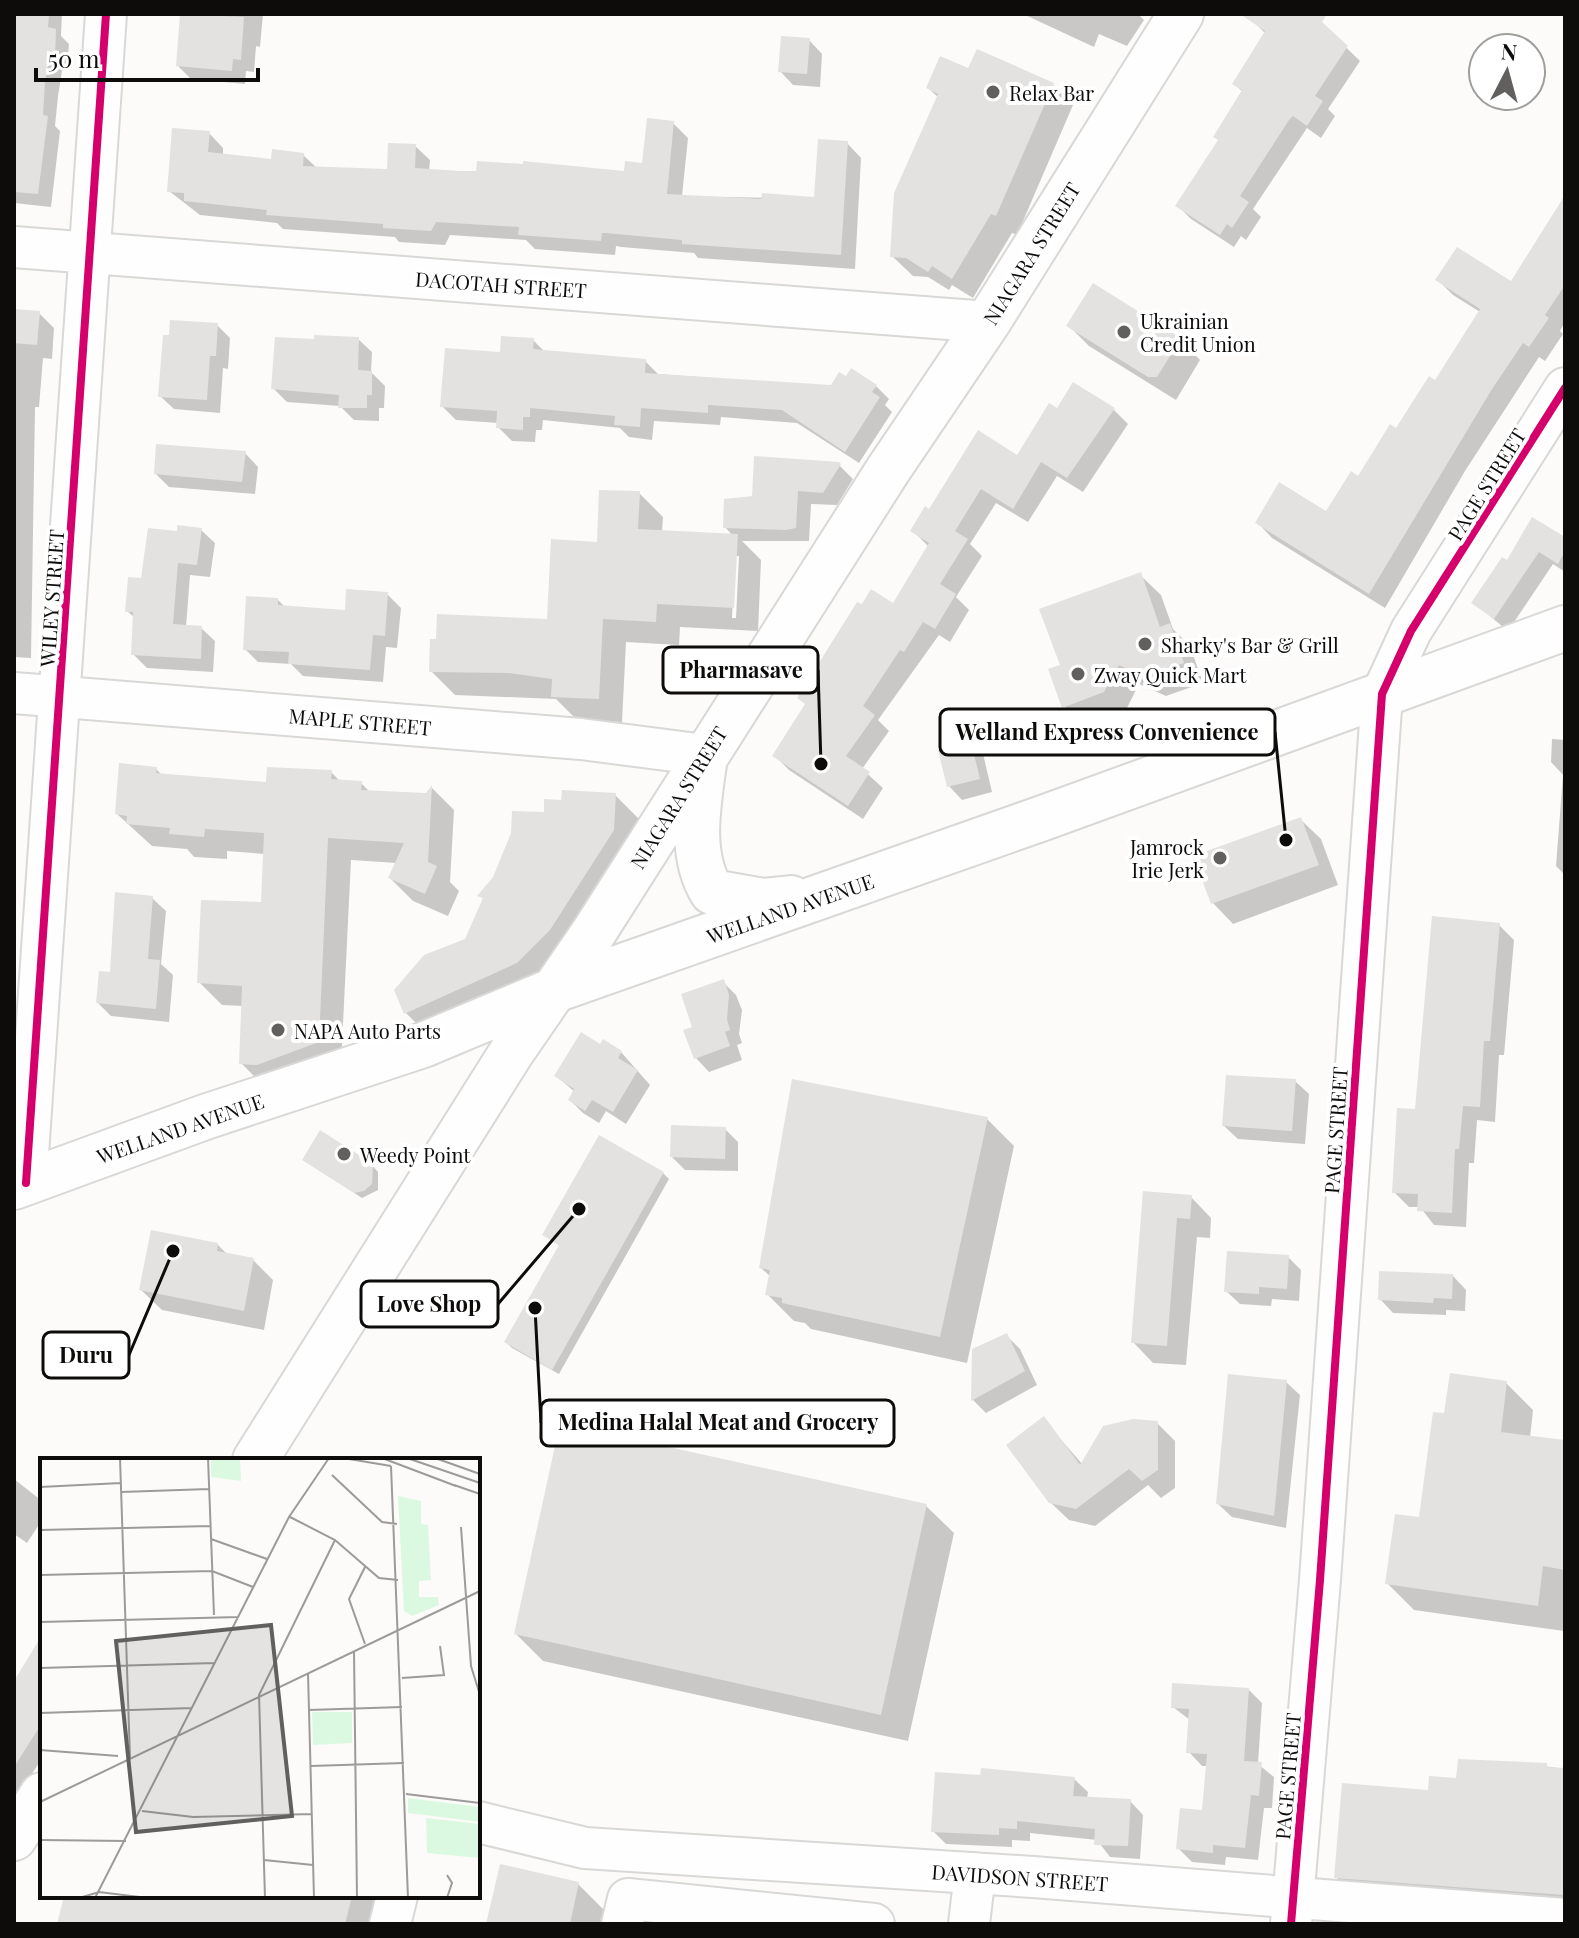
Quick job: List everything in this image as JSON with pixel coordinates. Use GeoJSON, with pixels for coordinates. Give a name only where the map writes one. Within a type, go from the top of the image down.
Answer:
{"type":"FeatureCollection","features":[{"type":"Feature","properties":{"kind":"main road","name":"NIAGARA STREET"},"geometry":{"type":"LineString","coordinates":[[256,1458],[552,991],[594,932],[705,755],[988,322],[1181,14]]}},
{"type":"Feature","properties":{"kind":"main road","name":"WELLAND AVENUE"},"geometry":{"type":"LineString","coordinates":[[20,1185],[205,1117],[423,1045],[552,991],[1565,628]]}},
{"type":"Feature","properties":{"kind":"main road"},"geometry":{"type":"LineString","coordinates":[[705,755],[697,817],[699,858],[700,872],[712,892],[763,901],[829,894]]}},
{"type":"Feature","properties":{"kind":"main road"},"geometry":{"type":"LineString","coordinates":[[14,1838],[40,1798]]}},
{"type":"Feature","properties":{"kind":"street","name":"WILEY STREET"},"geometry":{"type":"LineString","coordinates":[[20,1185],[60,696],[106,14]]}},
{"type":"Feature","properties":{"kind":"street","name":"DACOTAH STREET"},"geometry":{"type":"LineString","coordinates":[[14,247],[988,322]]}},
{"type":"Feature","properties":{"kind":"street","name":"PAGE STREET"},"geometry":{"type":"LineString","coordinates":[[1292,1911],[1319,1594],[1382,694],[1411,631],[1565,388]]}},
{"type":"Feature","properties":{"kind":"street","name":"MAPLE STREET"},"geometry":{"type":"LineString","coordinates":[[14,693],[581,739],[705,755]]}},
{"type":"Feature","properties":{"kind":"street","name":"DAVIDSON STREET"},"geometry":{"type":"LineString","coordinates":[[480,1822],[585,1848],[975,1873],[1292,1911],[1565,1919]]}},
{"type":"Feature","properties":{"kind":"street"},"geometry":{"type":"LineString","coordinates":[[681,1905],[686,1855]]}},
{"type":"Feature","properties":{"kind":"street"},"geometry":{"type":"LineString","coordinates":[[825,1918],[829,1864]]}},
{"type":"Feature","properties":{"kind":"street"},"geometry":{"type":"LineString","coordinates":[[969,1924],[975,1873]]}},
{"type":"Feature","properties":{"kind":"street"},"geometry":{"type":"LineString","coordinates":[[390,1924],[396,1898]]}},
{"type":"Feature","properties":{"kind":"street"},"geometry":{"type":"LineString","coordinates":[[622,1924],[628,1899],[874,1924]]}},
{"type":"Feature","properties":{"kind":"building"},"geometry":{"type":"Polygon","coordinates":[[[14,14],[49,14],[48,27],[56,29],[55,59],[49,58],[45,82],[43,115],[48,116],[38,194],[14,192],[14,14]]]}},
{"type":"Feature","properties":{"kind":"building"},"geometry":{"type":"Polygon","coordinates":[[[180,14],[244,17],[241,60],[233,59],[232,71],[176,66],[180,14]]]}},
{"type":"Feature","properties":{"kind":"building"},"geometry":{"type":"Polygon","coordinates":[[[1240,14],[1327,14],[1322,22],[1348,46],[1315,96],[1323,101],[1307,126],[1293,116],[1289,120],[1240,196],[1249,202],[1232,228],[1227,224],[1220,235],[1175,206],[1218,140],[1213,137],[1242,90],[1232,84],[1265,31],[1240,14]]]}},
{"type":"Feature","properties":{"kind":"building"},"geometry":{"type":"Polygon","coordinates":[[[781,36],[810,38],[807,74],[778,72],[781,36]]]}},
{"type":"Feature","properties":{"kind":"building"},"geometry":{"type":"Polygon","coordinates":[[[977,49],[1054,83],[996,216],[991,214],[952,279],[932,266],[928,272],[906,258],[890,257],[894,193],[938,94],[926,88],[940,56],[968,68],[977,49]]]}},
{"type":"Feature","properties":{"kind":"building"},"geometry":{"type":"Polygon","coordinates":[[[647,118],[674,121],[667,194],[761,199],[762,193],[814,197],[818,139],[848,141],[841,255],[682,244],[682,240],[605,233],[602,233],[601,241],[518,235],[519,227],[436,222],[431,231],[383,228],[383,224],[266,215],[267,210],[184,201],[184,193],[167,192],[172,128],[210,131],[208,152],[271,159],[272,149],[304,153],[303,166],[387,169],[388,143],[416,144],[415,168],[476,172],[477,161],[523,164],[523,161],[624,171],[625,161],[642,163],[647,118]]]}},
{"type":"Feature","properties":{"kind":"building"},"geometry":{"type":"Polygon","coordinates":[[[1565,195],[1565,285],[1545,315],[1549,318],[1529,347],[1523,343],[1492,389],[1369,594],[1255,523],[1279,482],[1326,511],[1351,471],[1358,476],[1390,424],[1396,428],[1429,376],[1435,380],[1480,309],[1435,280],[1457,247],[1511,281],[1565,195]]]}},
{"type":"Feature","properties":{"kind":"building","name":"Ukrainian Credit Union"},"geometry":{"type":"Polygon","coordinates":[[[1093,283],[1181,338],[1157,377],[1148,377],[1066,326],[1093,283]]]}},
{"type":"Feature","properties":{"kind":"building"},"geometry":{"type":"Polygon","coordinates":[[[14,309],[40,311],[37,345],[14,343],[14,309]]]}},
{"type":"Feature","properties":{"kind":"building"},"geometry":{"type":"Polygon","coordinates":[[[170,320],[218,323],[216,356],[210,356],[207,400],[158,397],[163,335],[169,335],[170,320]]]}},
{"type":"Feature","properties":{"kind":"building"},"geometry":{"type":"Polygon","coordinates":[[[314,335],[359,337],[358,370],[372,371],[372,395],[367,395],[367,408],[338,408],[339,395],[271,389],[275,337],[314,339],[314,335]]]}},
{"type":"Feature","properties":{"kind":"building"},"geometry":{"type":"Polygon","coordinates":[[[501,336],[534,338],[533,349],[646,359],[645,373],[831,385],[839,372],[846,376],[851,368],[877,385],[872,392],[880,397],[845,452],[782,410],[708,405],[708,413],[641,408],[640,427],[614,425],[615,416],[530,408],[530,417],[523,417],[523,430],[496,428],[497,411],[440,407],[445,348],[500,352],[501,336]]]}},
{"type":"Feature","properties":{"kind":"building"},"geometry":{"type":"Polygon","coordinates":[[[1073,382],[1115,408],[1067,478],[1041,462],[1013,509],[981,489],[955,531],[968,539],[940,584],[956,594],[935,629],[923,622],[904,652],[900,650],[863,706],[875,715],[846,756],[870,772],[848,806],[772,756],[805,704],[797,698],[857,602],[862,604],[871,589],[893,603],[929,543],[910,531],[925,506],[929,509],[978,430],[1017,455],[1049,403],[1057,408],[1073,382]]]}},
{"type":"Feature","properties":{"kind":"building"},"geometry":{"type":"Polygon","coordinates":[[[156,444],[246,451],[242,482],[154,474],[156,444]]]}},
{"type":"Feature","properties":{"kind":"building"},"geometry":{"type":"Polygon","coordinates":[[[754,456],[841,464],[823,493],[798,491],[796,528],[723,528],[724,499],[752,496],[754,456]]]}},
{"type":"Feature","properties":{"kind":"building"},"geometry":{"type":"Polygon","coordinates":[[[599,490],[640,491],[638,529],[738,534],[734,608],[657,604],[656,622],[603,619],[599,699],[551,697],[552,679],[509,673],[429,672],[430,639],[436,639],[437,614],[547,619],[551,539],[597,542],[599,490]]]}},
{"type":"Feature","properties":{"kind":"building"},"geometry":{"type":"Polygon","coordinates":[[[1532,517],[1565,537],[1565,551],[1558,564],[1539,552],[1494,619],[1471,603],[1502,557],[1507,560],[1532,517]]]}},
{"type":"Feature","properties":{"kind":"building"},"geometry":{"type":"Polygon","coordinates":[[[177,525],[202,528],[197,565],[178,563],[173,624],[202,626],[201,659],[131,655],[133,612],[125,612],[128,577],[141,578],[148,528],[177,531],[177,525]]]}},
{"type":"Feature","properties":{"kind":"building"},"geometry":{"type":"Polygon","coordinates":[[[1141,572],[1160,627],[1170,623],[1184,663],[1144,677],[1119,665],[1104,692],[1062,708],[1048,669],[1060,665],[1039,609],[1141,572]]]}},
{"type":"Feature","properties":{"kind":"building"},"geometry":{"type":"Polygon","coordinates":[[[346,589],[388,592],[385,636],[373,635],[370,670],[288,664],[289,652],[243,650],[246,596],[278,598],[278,605],[345,610],[346,589]]]}},
{"type":"Feature","properties":{"kind":"building"},"geometry":{"type":"Polygon","coordinates":[[[967,725],[980,779],[947,787],[938,750],[943,748],[939,732],[967,725]]]}},
{"type":"Feature","properties":{"kind":"building"},"geometry":{"type":"Polygon","coordinates":[[[119,763],[157,767],[156,773],[266,782],[267,767],[332,770],[331,779],[362,781],[361,790],[426,793],[432,785],[428,862],[437,866],[425,894],[388,878],[404,843],[328,838],[319,1042],[257,1065],[239,1064],[242,986],[197,983],[201,900],[261,902],[264,833],[205,829],[204,837],[169,834],[170,828],[126,824],[127,816],[115,814],[119,763]]]}},
{"type":"Feature","properties":{"kind":"building"},"geometry":{"type":"Polygon","coordinates":[[[562,790],[616,793],[614,830],[550,930],[517,963],[404,1014],[394,990],[424,955],[465,939],[483,898],[477,896],[493,877],[511,833],[512,811],[544,812],[544,799],[561,800],[562,790]]]}},
{"type":"Feature","properties":{"kind":"building"},"geometry":{"type":"Polygon","coordinates":[[[1301,817],[1319,865],[1211,904],[1193,856],[1301,817]]]}},
{"type":"Feature","properties":{"kind":"building"},"geometry":{"type":"Polygon","coordinates":[[[115,892],[153,896],[148,959],[160,960],[156,1009],[96,1003],[99,971],[110,972],[115,892]]]}},
{"type":"Feature","properties":{"kind":"building"},"geometry":{"type":"Polygon","coordinates":[[[1432,916],[1500,923],[1490,1041],[1484,1041],[1480,1107],[1463,1106],[1459,1149],[1455,1149],[1452,1213],[1417,1211],[1418,1194],[1392,1193],[1397,1108],[1415,1109],[1432,916]]]}},
{"type":"Feature","properties":{"kind":"building"},"geometry":{"type":"Polygon","coordinates":[[[724,979],[729,995],[727,1019],[730,1030],[725,1032],[730,1046],[694,1059],[683,1030],[692,1027],[681,994],[724,979]]]}},
{"type":"Feature","properties":{"kind":"building"},"geometry":{"type":"Polygon","coordinates":[[[581,1032],[600,1044],[603,1039],[622,1051],[618,1058],[638,1070],[613,1112],[592,1100],[585,1111],[568,1100],[574,1089],[554,1076],[581,1032]]]}},
{"type":"Feature","properties":{"kind":"building"},"geometry":{"type":"Polygon","coordinates":[[[1226,1075],[1296,1079],[1292,1131],[1222,1126],[1226,1075]]]}},
{"type":"Feature","properties":{"kind":"building"},"geometry":{"type":"Polygon","coordinates":[[[792,1079],[988,1117],[940,1337],[782,1303],[782,1298],[765,1295],[770,1270],[759,1268],[792,1079]]]}},
{"type":"Feature","properties":{"kind":"building"},"geometry":{"type":"Polygon","coordinates":[[[671,1125],[726,1127],[725,1159],[670,1157],[671,1125]]]}},
{"type":"Feature","properties":{"kind":"building"},"geometry":{"type":"Polygon","coordinates":[[[320,1130],[373,1164],[372,1184],[364,1191],[354,1193],[302,1160],[320,1130]]]}},
{"type":"Feature","properties":{"kind":"building"},"geometry":{"type":"Polygon","coordinates":[[[599,1135],[664,1172],[552,1370],[504,1342],[559,1245],[542,1235],[599,1135]]]}},
{"type":"Feature","properties":{"kind":"building"},"geometry":{"type":"Polygon","coordinates":[[[1143,1191],[1192,1195],[1190,1219],[1177,1218],[1167,1346],[1131,1343],[1143,1191]]]}},
{"type":"Feature","properties":{"kind":"building"},"geometry":{"type":"Polygon","coordinates":[[[151,1230],[218,1243],[217,1251],[254,1258],[244,1311],[139,1290],[151,1230]]]}},
{"type":"Feature","properties":{"kind":"building"},"geometry":{"type":"Polygon","coordinates":[[[1227,1251],[1289,1255],[1287,1289],[1259,1287],[1259,1294],[1224,1292],[1227,1251]]]}},
{"type":"Feature","properties":{"kind":"building"},"geometry":{"type":"Polygon","coordinates":[[[1379,1271],[1453,1274],[1452,1299],[1434,1298],[1433,1303],[1378,1300],[1379,1271]]]}},
{"type":"Feature","properties":{"kind":"building"},"geometry":{"type":"Polygon","coordinates":[[[1007,1333],[1025,1371],[971,1401],[972,1349],[1007,1333]]]}},
{"type":"Feature","properties":{"kind":"building"},"geometry":{"type":"Polygon","coordinates":[[[1450,1373],[1507,1381],[1501,1432],[1565,1440],[1565,1570],[1543,1566],[1538,1606],[1385,1584],[1395,1514],[1419,1517],[1433,1412],[1444,1413],[1450,1373]]]}},
{"type":"Feature","properties":{"kind":"building"},"geometry":{"type":"Polygon","coordinates":[[[1228,1374],[1287,1380],[1274,1516],[1216,1504],[1228,1374]]]}},
{"type":"Feature","properties":{"kind":"building"},"geometry":{"type":"Polygon","coordinates":[[[1044,1416],[1080,1465],[1103,1426],[1133,1419],[1158,1421],[1158,1470],[1142,1481],[1129,1469],[1076,1509],[1049,1503],[1006,1445],[1044,1416]]]}},
{"type":"Feature","properties":{"kind":"building"},"geometry":{"type":"Polygon","coordinates":[[[560,1423],[927,1504],[881,1715],[514,1634],[560,1423]]]}},
{"type":"Feature","properties":{"kind":"building"},"geometry":{"type":"Polygon","coordinates":[[[40,1638],[40,1726],[14,1767],[14,1681],[40,1638]]]}},
{"type":"Feature","properties":{"kind":"building"},"geometry":{"type":"Polygon","coordinates":[[[1172,1683],[1249,1688],[1244,1761],[1262,1762],[1259,1796],[1251,1795],[1245,1848],[1213,1845],[1213,1853],[1176,1849],[1180,1808],[1202,1810],[1207,1754],[1186,1753],[1189,1709],[1171,1708],[1172,1683]]]}},
{"type":"Feature","properties":{"kind":"building"},"geometry":{"type":"Polygon","coordinates":[[[1458,1759],[1547,1763],[1547,1767],[1565,1768],[1565,1895],[1334,1878],[1342,1783],[1428,1790],[1429,1776],[1456,1778],[1458,1759]]]}},
{"type":"Feature","properties":{"kind":"building"},"geometry":{"type":"Polygon","coordinates":[[[981,1768],[1075,1777],[1073,1796],[1131,1799],[1128,1846],[1094,1845],[1095,1829],[1017,1821],[1017,1829],[999,1828],[999,1835],[931,1832],[935,1772],[980,1775],[981,1768]]]}},
{"type":"Feature","properties":{"kind":"building"},"geometry":{"type":"Polygon","coordinates":[[[500,1864],[579,1882],[570,1924],[486,1924],[500,1864]]]}},
{"type":"Feature","properties":{"kind":"building"},"geometry":{"type":"Polygon","coordinates":[[[64,1898],[352,1898],[345,1924],[57,1924],[64,1898]]]}},
{"type":"Feature","properties":{"kind":"cycle path"},"geometry":{"type":"LineString","coordinates":[[26,1183],[106,14]]}},
{"type":"Feature","properties":{"kind":"cycle path"},"geometry":{"type":"LineString","coordinates":[[1291,1924],[1320,1580],[1382,694],[1411,631],[1565,388]]}},
{"type":"Feature","properties":{"kind":"place","name":"Relax Bar"},"geometry":{"type":"Point","coordinates":[993,92]}},
{"type":"Feature","properties":{"kind":"place","name":"Ukrainian Credit Union"},"geometry":{"type":"Point","coordinates":[1124,332]}},
{"type":"Feature","properties":{"kind":"place","name":"Sharky's Bar & Grill"},"geometry":{"type":"Point","coordinates":[1145,644]}},
{"type":"Feature","properties":{"kind":"place","name":"Zway Quick Mart"},"geometry":{"type":"Point","coordinates":[1078,674]}},
{"type":"Feature","properties":{"kind":"place","name":"Pharmasave"},"geometry":{"type":"Point","coordinates":[821,764]}},
{"type":"Feature","properties":{"kind":"place","name":"Welland Express Convenience"},"geometry":{"type":"Point","coordinates":[1286,840]}},
{"type":"Feature","properties":{"kind":"place","name":"Jamrock Irie Jerk"},"geometry":{"type":"Point","coordinates":[1220,858]}},
{"type":"Feature","properties":{"kind":"place","name":"NAPA Auto Parts"},"geometry":{"type":"Point","coordinates":[278,1030]}},
{"type":"Feature","properties":{"kind":"place","name":"Weedy Point"},"geometry":{"type":"Point","coordinates":[344,1154]}},
{"type":"Feature","properties":{"kind":"place","name":"Love Shop"},"geometry":{"type":"Point","coordinates":[579,1209]}},
{"type":"Feature","properties":{"kind":"place","name":"Duru"},"geometry":{"type":"Point","coordinates":[173,1251]}},
{"type":"Feature","properties":{"kind":"place","name":"Medina Halal Meat and Grocery"},"geometry":{"type":"Point","coordinates":[535,1308]}}]}
